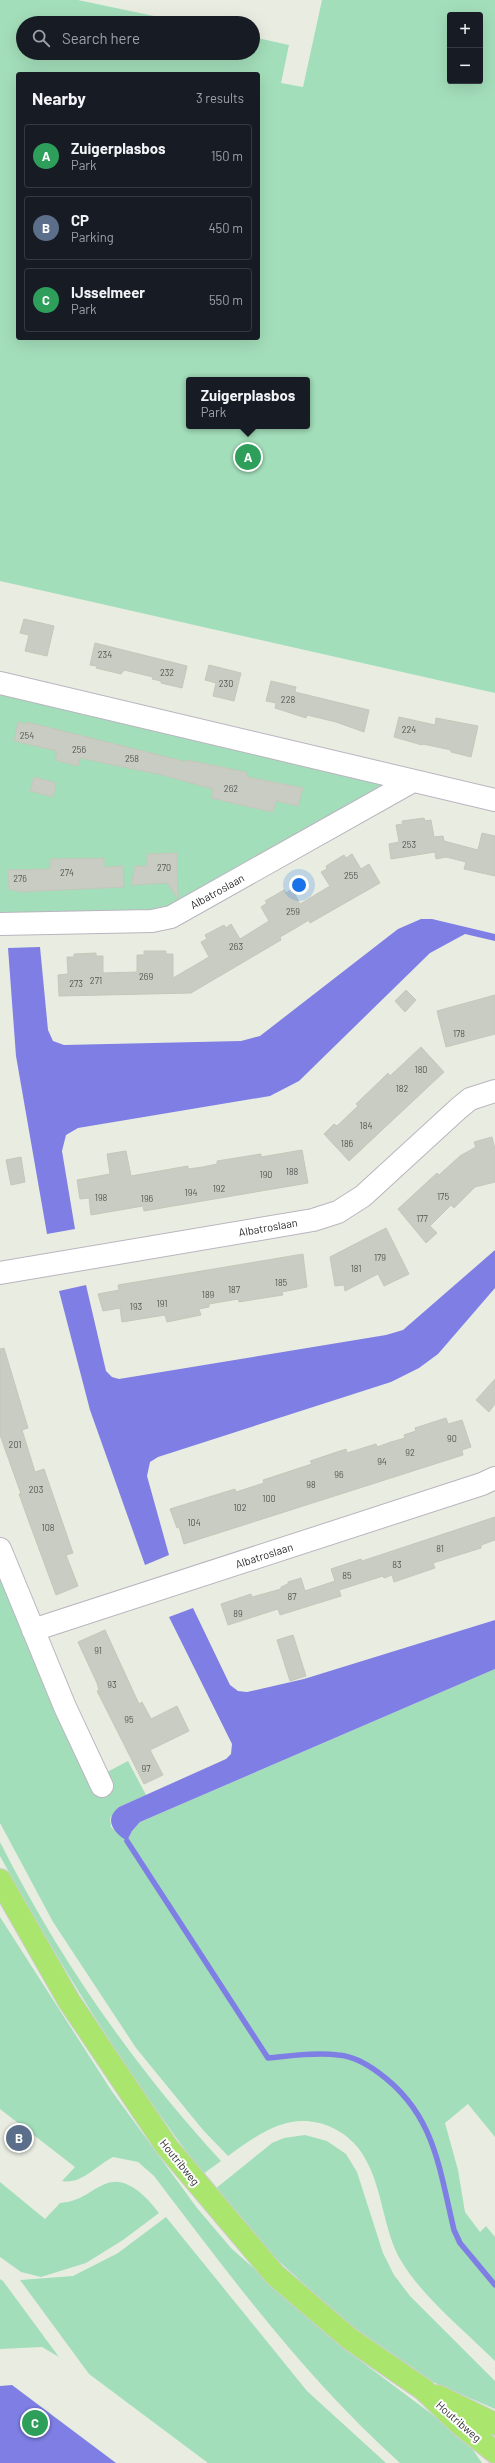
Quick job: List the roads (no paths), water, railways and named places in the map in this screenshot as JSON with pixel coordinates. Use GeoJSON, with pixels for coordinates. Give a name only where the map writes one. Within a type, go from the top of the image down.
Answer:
{"type":"FeatureCollection","features":[{"type":"Feature","properties":{"kind":"main road","name":"Houtribweg"},"geometry":{"type":"LineString","coordinates":[[0,1880],[69,2001],[167,2147],[274,2275],[350,2339],[423,2389],[495,2424]]}},
{"type":"Feature","properties":{"kind":"main road","name":"Houtribweg"},"geometry":{"type":"LineString","coordinates":[[423,2389],[461,2425],[495,2452]]}},
{"type":"Feature","properties":{"kind":"main road"},"geometry":{"type":"LineString","coordinates":[[494,2463],[495,2458]]}},
{"type":"Feature","properties":{"kind":"street"},"geometry":{"type":"LineString","coordinates":[[0,683],[495,800]]}},
{"type":"Feature","properties":{"kind":"street","name":"Albatroslaan"},"geometry":{"type":"LineString","coordinates":[[0,924],[152,921],[171,917],[413,781]]}},
{"type":"Feature","properties":{"kind":"street","name":"Albatroslaan"},"geometry":{"type":"LineString","coordinates":[[0,1273],[312,1220],[338,1212],[363,1196],[470,1099],[495,1091]]}},
{"type":"Feature","properties":{"kind":"street","name":"Albatroslaan"},"geometry":{"type":"LineString","coordinates":[[33,1630],[477,1486],[495,1478]]}},
{"type":"Feature","properties":{"kind":"street"},"geometry":{"type":"LineString","coordinates":[[0,1549],[64,1707],[102,1786]]}},
{"type":"Feature","properties":{"kind":"waterway"},"geometry":{"type":"LineString","coordinates":[[127,1841],[268,2058],[321,2054],[349,2057],[365,2064],[379,2073],[398,2089],[412,2106],[423,2124],[432,2144],[444,2185],[454,2230],[460,2243],[495,2285]]}},
{"type":"Feature","properties":{"kind":"place","name":"Zuigerplasbos"},"geometry":{"type":"Point","coordinates":[248,457]}},
{"type":"Feature","properties":{"kind":"place","name":"CP"},"geometry":{"type":"Point","coordinates":[19,2138]}},
{"type":"Feature","properties":{"kind":"place","name":"IJsselmeer"},"geometry":{"type":"Point","coordinates":[35,2423]}}]}
